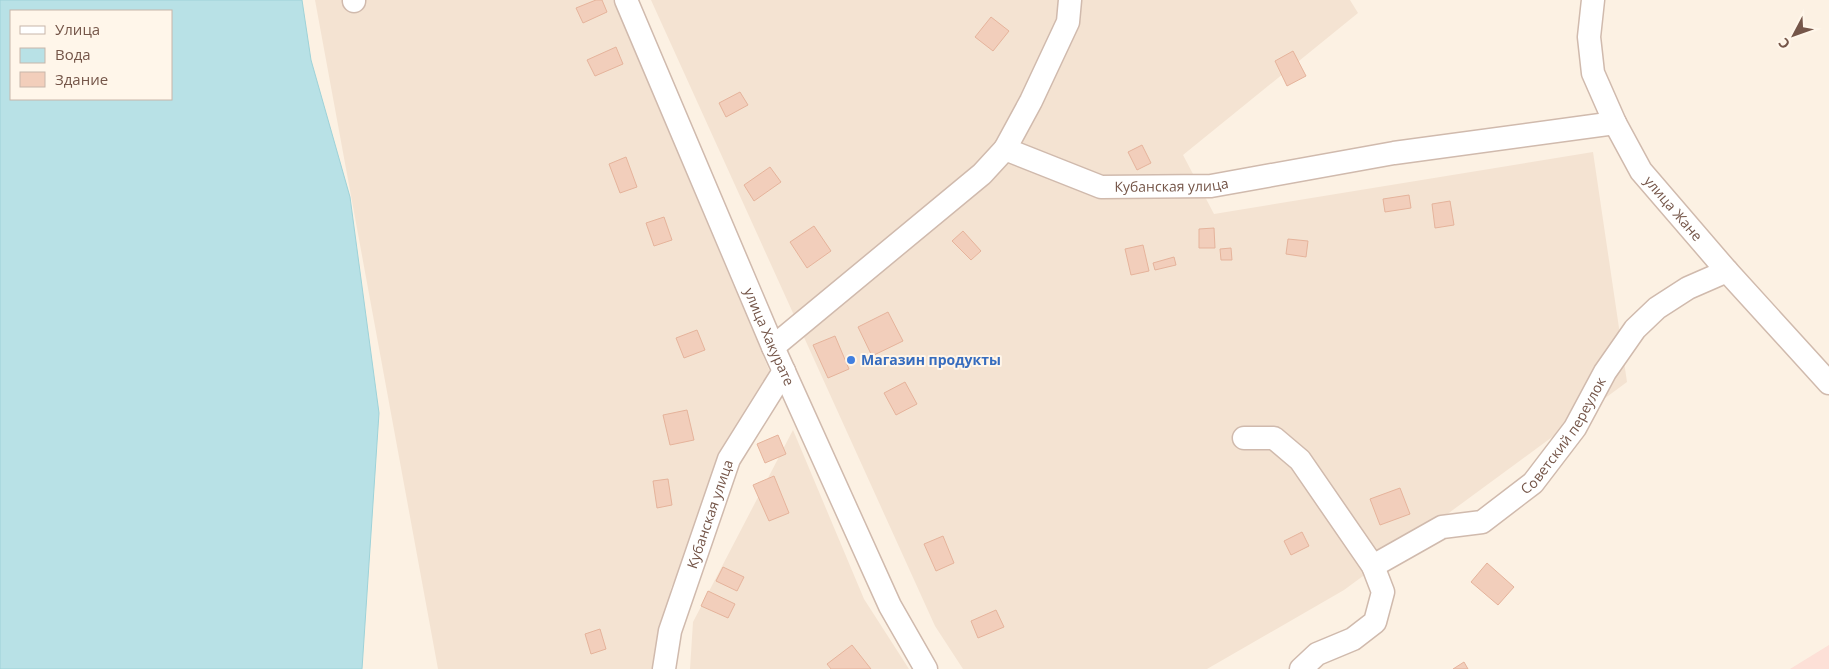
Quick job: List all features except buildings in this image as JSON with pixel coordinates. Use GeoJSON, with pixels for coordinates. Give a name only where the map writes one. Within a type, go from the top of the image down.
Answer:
{"type":"FeatureCollection","features":[{"type":"Feature","properties":{"kind":"street","name":"улица Хакурате"},"geometry":{"type":"LineString","coordinates":[[626,0],[773,347],[890,606],[926,669]]}},
{"type":"Feature","properties":{"kind":"street"},"geometry":{"type":"LineString","coordinates":[[773,347],[982,174],[1005,149],[1031,101],[1068,22],[1070,0]]}},
{"type":"Feature","properties":{"kind":"street","name":"улица Жане"},"geometry":{"type":"LineString","coordinates":[[1592,0],[1589,37],[1593,73],[1615,123],[1641,171],[1727,271],[1829,383]]}},
{"type":"Feature","properties":{"kind":"street","name":"Кубанская улица"},"geometry":{"type":"LineString","coordinates":[[1005,149],[1101,187],[1211,186],[1394,153],[1615,123]]}},
{"type":"Feature","properties":{"kind":"street","name":"Советский переулок"},"geometry":{"type":"LineString","coordinates":[[1373,566],[1442,528],[1482,522],[1533,483],[1576,428],[1605,372],[1635,329],[1657,308],[1688,288],[1727,271]]}},
{"type":"Feature","properties":{"kind":"street","name":"Кубанская улица"},"geometry":{"type":"LineString","coordinates":[[664,669],[670,631],[729,460],[784,371]]}},
{"type":"Feature","properties":{"kind":"street"},"geometry":{"type":"LineString","coordinates":[[1244,438],[1274,438],[1300,460],[1373,566],[1383,592],[1375,622],[1353,639],[1317,654],[1301,669]]}},
{"type":"Feature","properties":{"kind":"shaded area"},"geometry":{"type":"Polygon","coordinates":[[[315,0],[613,0],[772,377],[671,588],[657,669],[438,669],[315,0]]]}},
{"type":"Feature","properties":{"kind":"shaded area"},"geometry":{"type":"Polygon","coordinates":[[[651,0],[1350,0],[1358,13],[1183,155],[1214,214],[1593,152],[1627,382],[1344,590],[1207,669],[963,669],[935,626],[651,0]]]}},
{"type":"Feature","properties":{"kind":"shaded area"},"geometry":{"type":"Polygon","coordinates":[[[793,430],[864,599],[909,669],[690,669],[693,622],[793,430]]]}},
{"type":"Feature","properties":{"kind":"shaded area"},"geometry":{"type":"Polygon","coordinates":[[[1829,645],[1829,669],[1790,669],[1829,645]]]}},
{"type":"Feature","properties":{"kind":"water"},"geometry":{"type":"Polygon","coordinates":[[[0,0],[302,0],[311,60],[350,197],[379,413],[362,669],[0,669],[0,0]]]}},
{"type":"Feature","properties":{"kind":"place","name":"Магазин продукты"},"geometry":{"type":"Point","coordinates":[851,360]}}]}
